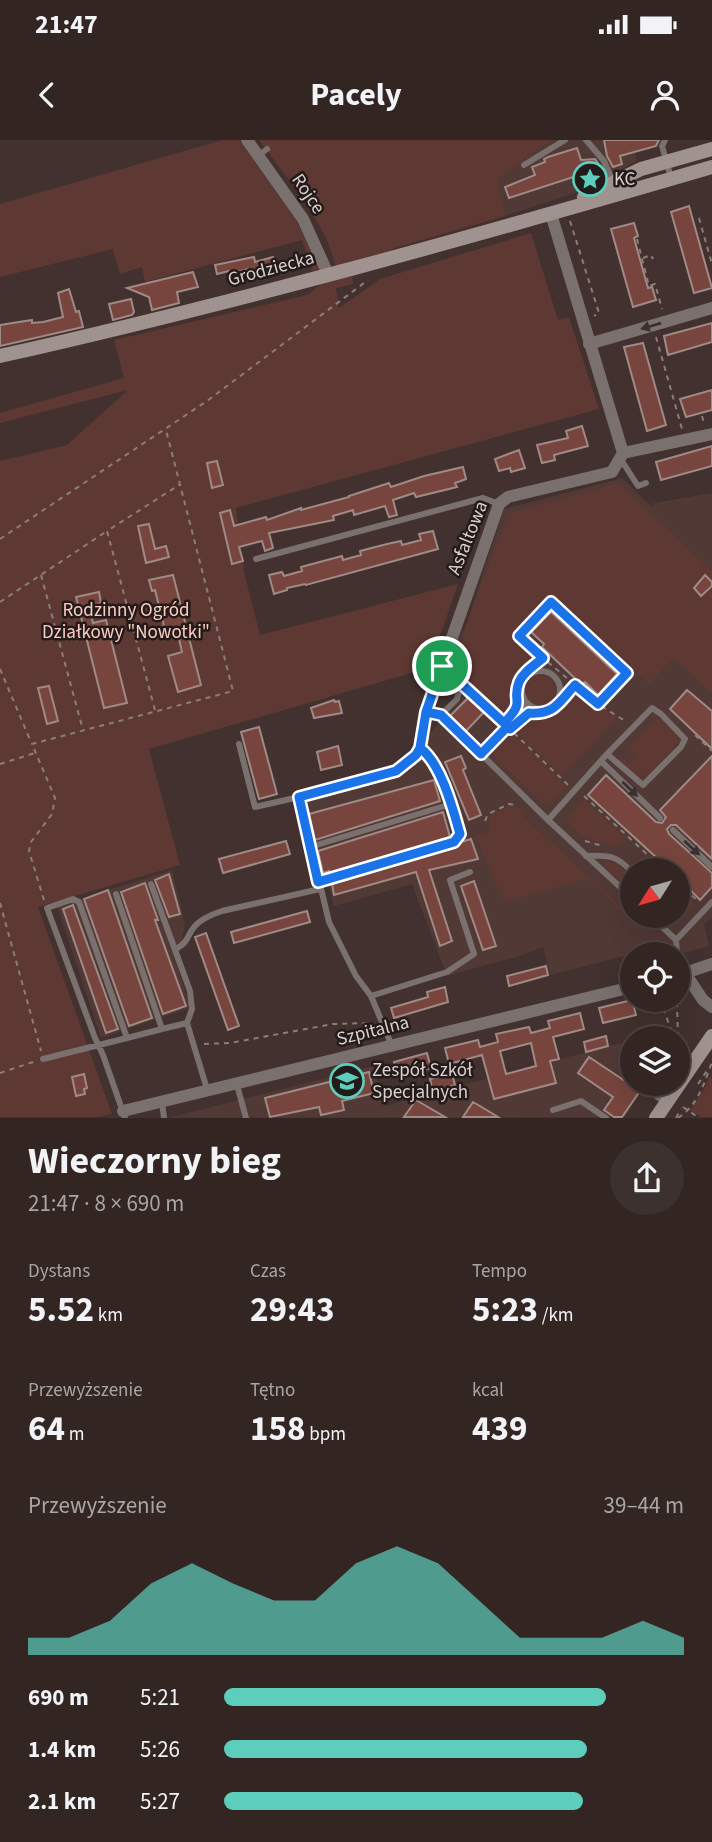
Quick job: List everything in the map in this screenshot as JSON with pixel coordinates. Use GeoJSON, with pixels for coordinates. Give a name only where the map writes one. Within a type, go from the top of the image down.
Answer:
{"type":"FeatureCollection","features":[{"type":"Feature","properties":{"kind":"street","name":"Rojce"},"geometry":{"type":"LineString","coordinates":[[247,140],[263,153],[307,217],[328,274]]}},
{"type":"Feature","properties":{"kind":"street","name":"Grodziecka"},"geometry":{"type":"LineString","coordinates":[[615,189],[641,169],[712,149]]}},
{"type":"Feature","properties":{"kind":"street","name":"Grodziecka"},"geometry":{"type":"LineString","coordinates":[[0,356],[138,325],[551,214],[615,189],[712,167]]}},
{"type":"Feature","properties":{"kind":"street"},"geometry":{"type":"LineString","coordinates":[[551,214],[622,456],[712,434]]}},
{"type":"Feature","properties":{"kind":"street"},"geometry":{"type":"LineString","coordinates":[[589,344],[712,308]]}},
{"type":"Feature","properties":{"kind":"street","name":"Asfaltowa"},"geometry":{"type":"LineString","coordinates":[[420,748],[426,712],[499,504],[508,497],[612,472],[622,456]]}},
{"type":"Feature","properties":{"kind":"street"},"geometry":{"type":"LineString","coordinates":[[299,797],[396,771],[416,755],[420,748]]}},
{"type":"Feature","properties":{"kind":"street"},"geometry":{"type":"LineString","coordinates":[[690,971],[712,964]]}},
{"type":"Feature","properties":{"kind":"street"},"geometry":{"type":"LineString","coordinates":[[690,985],[712,1007]]}},
{"type":"Feature","properties":{"kind":"street","name":"Szpitalna"},"geometry":{"type":"LineString","coordinates":[[124,1114],[207,1089],[237,1085],[620,990]]}},
{"type":"Feature","properties":{"kind":"street"},"geometry":{"type":"LineString","coordinates":[[656,1118],[712,1036]]}},
{"type":"Feature","properties":{"kind":"lane"},"geometry":{"type":"LineString","coordinates":[[524,165],[565,140]]}},
{"type":"Feature","properties":{"kind":"lane"},"geometry":{"type":"LineString","coordinates":[[586,140],[604,161],[615,189]]}},
{"type":"Feature","properties":{"kind":"lane"},"geometry":{"type":"LineString","coordinates":[[665,140],[662,146],[672,178]]}},
{"type":"Feature","properties":{"kind":"lane"},"geometry":{"type":"LineString","coordinates":[[622,456],[638,486],[646,483]]}},
{"type":"Feature","properties":{"kind":"lane"},"geometry":{"type":"LineString","coordinates":[[256,559],[483,498],[499,504]]}},
{"type":"Feature","properties":{"kind":"lane"},"geometry":{"type":"LineString","coordinates":[[537,672],[549,673],[554,677],[559,687],[555,703],[550,707],[538,709],[528,704],[522,688],[527,677],[537,672]]}},
{"type":"Feature","properties":{"kind":"lane"},"geometry":{"type":"LineString","coordinates":[[439,673],[452,681],[459,691],[457,699],[441,715]]}},
{"type":"Feature","properties":{"kind":"lane"},"geometry":{"type":"LineString","coordinates":[[481,754],[528,704]]}},
{"type":"Feature","properties":{"kind":"lane"},"geometry":{"type":"LineString","coordinates":[[548,820],[607,754],[652,708],[685,739],[681,747],[643,785],[607,754]]}},
{"type":"Feature","properties":{"kind":"lane"},"geometry":{"type":"LineString","coordinates":[[426,712],[441,715],[620,887]]}},
{"type":"Feature","properties":{"kind":"lane"},"geometry":{"type":"LineString","coordinates":[[240,744],[256,807],[299,797],[329,922],[356,976],[371,996],[392,1046]]}},
{"type":"Feature","properties":{"kind":"lane"},"geometry":{"type":"LineString","coordinates":[[176,949],[186,943],[194,927],[207,917],[222,911],[319,886],[454,842],[460,834],[451,804],[430,755],[420,748]]}},
{"type":"Feature","properties":{"kind":"lane"},"geometry":{"type":"LineString","coordinates":[[601,761],[660,818]]}},
{"type":"Feature","properties":{"kind":"lane"},"geometry":{"type":"LineString","coordinates":[[310,847],[451,804]]}},
{"type":"Feature","properties":{"kind":"lane"},"geometry":{"type":"LineString","coordinates":[[673,830],[712,867]]}},
{"type":"Feature","properties":{"kind":"lane"},"geometry":{"type":"LineString","coordinates":[[586,856],[605,856],[620,860]]}},
{"type":"Feature","properties":{"kind":"lane"},"geometry":{"type":"LineString","coordinates":[[371,996],[447,972],[474,954],[450,880],[470,873]]}},
{"type":"Feature","properties":{"kind":"lane"},"geometry":{"type":"LineString","coordinates":[[151,884],[190,990],[192,1009],[187,1023],[207,1089]]}},
{"type":"Feature","properties":{"kind":"lane"},"geometry":{"type":"LineString","coordinates":[[116,894],[162,1029]]}},
{"type":"Feature","properties":{"kind":"lane"},"geometry":{"type":"LineString","coordinates":[[124,1114],[47,908],[74,899],[79,902],[127,1038]]}},
{"type":"Feature","properties":{"kind":"lane"},"geometry":{"type":"LineString","coordinates":[[664,928],[676,940],[712,902]]}},
{"type":"Feature","properties":{"kind":"lane"},"geometry":{"type":"LineString","coordinates":[[43,1059],[187,1023]]}},
{"type":"Feature","properties":{"kind":"lane"},"geometry":{"type":"LineString","coordinates":[[237,1085],[246,1118]]}},
{"type":"Feature","properties":{"kind":"lane"},"geometry":{"type":"LineString","coordinates":[[656,1096],[666,1103]]}},
{"type":"Feature","properties":{"kind":"lane"},"geometry":{"type":"LineString","coordinates":[[553,1110],[581,1101],[606,1118]]}},
{"type":"Feature","properties":{"kind":"lane"},"geometry":{"type":"LineString","coordinates":[[162,1102],[164,1118]]}},
{"type":"Feature","properties":{"kind":"path"},"geometry":{"type":"LineString","coordinates":[[699,218],[712,264]]}},
{"type":"Feature","properties":{"kind":"path"},"geometry":{"type":"LineString","coordinates":[[570,221],[599,313]]}},
{"type":"Feature","properties":{"kind":"path"},"geometry":{"type":"LineString","coordinates":[[637,239],[649,286],[655,284],[663,313]]}},
{"type":"Feature","properties":{"kind":"path"},"geometry":{"type":"LineString","coordinates":[[642,258],[651,255],[653,259]]}},
{"type":"Feature","properties":{"kind":"path"},"geometry":{"type":"LineString","coordinates":[[0,539],[166,430],[367,283],[373,262]]}},
{"type":"Feature","properties":{"kind":"path"},"geometry":{"type":"LineString","coordinates":[[654,329],[683,433]]}},
{"type":"Feature","properties":{"kind":"path"},"geometry":{"type":"LineString","coordinates":[[702,416],[704,423],[712,421]]}},
{"type":"Feature","properties":{"kind":"path"},"geometry":{"type":"LineString","coordinates":[[32,744],[233,691],[166,430]]}},
{"type":"Feature","properties":{"kind":"path"},"geometry":{"type":"LineString","coordinates":[[0,602],[180,485]]}},
{"type":"Feature","properties":{"kind":"path"},"geometry":{"type":"LineString","coordinates":[[107,530],[156,712]]}},
{"type":"Feature","properties":{"kind":"path"},"geometry":{"type":"LineString","coordinates":[[41,575],[83,731]]}},
{"type":"Feature","properties":{"kind":"path"},"geometry":{"type":"LineString","coordinates":[[598,704],[627,673],[551,602],[519,636],[598,704],[612,710],[628,724]]}},
{"type":"Feature","properties":{"kind":"path"},"geometry":{"type":"LineString","coordinates":[[518,706],[518,684],[523,675],[543,658]]}},
{"type":"Feature","properties":{"kind":"path"},"geometry":{"type":"LineString","coordinates":[[0,669],[55,798],[52,814],[31,842],[29,851],[47,908]]}},
{"type":"Feature","properties":{"kind":"path"},"geometry":{"type":"LineString","coordinates":[[462,684],[566,782]]}},
{"type":"Feature","properties":{"kind":"path"},"geometry":{"type":"LineString","coordinates":[[529,713],[550,711],[575,685]]}},
{"type":"Feature","properties":{"kind":"path"},"geometry":{"type":"LineString","coordinates":[[0,764],[36,753]]}},
{"type":"Feature","properties":{"kind":"path"},"geometry":{"type":"LineString","coordinates":[[580,795],[651,858]]}},
{"type":"Feature","properties":{"kind":"path"},"geometry":{"type":"LineString","coordinates":[[485,821],[488,814],[509,804],[522,806]]}},
{"type":"Feature","properties":{"kind":"path"},"geometry":{"type":"LineString","coordinates":[[582,840],[605,846]]}},
{"type":"Feature","properties":{"kind":"path"},"geometry":{"type":"LineString","coordinates":[[690,894],[700,903]]}},
{"type":"Feature","properties":{"kind":"path"},"geometry":{"type":"LineString","coordinates":[[0,903],[43,1059],[0,1073]]}},
{"type":"Feature","properties":{"kind":"path"},"geometry":{"type":"LineString","coordinates":[[194,1046],[230,1043],[332,1024],[383,1023]]}},
{"type":"Feature","properties":{"kind":"path"},"geometry":{"type":"LineString","coordinates":[[677,1118],[688,1110],[703,1088],[712,1064]]}},
{"type":"Feature","properties":{"kind":"path"},"geometry":{"type":"LineString","coordinates":[[698,1084],[712,1064]]}},
{"type":"Feature","properties":{"kind":"path"},"geometry":{"type":"LineString","coordinates":[[709,1070],[712,1076]]}},
{"type":"Feature","properties":{"kind":"path"},"geometry":{"type":"LineString","coordinates":[[677,1118],[682,1108],[699,1118]]}},
{"type":"Feature","properties":{"kind":"shaded area"},"geometry":{"type":"Polygon","coordinates":[[[552,140],[631,140],[637,161],[578,192],[505,216],[497,179],[552,140]]]}},
{"type":"Feature","properties":{"kind":"shaded area"},"geometry":{"type":"Polygon","coordinates":[[[622,478],[651,506],[654,503],[712,493],[712,918],[704,924],[709,946],[690,951],[690,942],[620,942],[620,957],[551,975],[543,947],[447,976],[412,884],[334,906],[328,885],[315,879],[293,793],[395,766],[410,755],[471,688],[449,666],[451,654],[467,622],[504,509],[622,478]]]}},
{"type":"Feature","properties":{"kind":"shaded area"},"geometry":{"type":"Polygon","coordinates":[[[172,870],[185,924],[177,964],[189,1005],[186,1009],[101,1038],[57,906],[172,870]]]}},
{"type":"Feature","properties":{"kind":"shaded area"},"geometry":{"type":"Polygon","coordinates":[[[620,1043],[620,1096],[637,1096],[625,1117],[168,1118],[373,1066],[385,1106],[620,1043]]]}},
{"type":"Feature","properties":{"kind":"green space"},"geometry":{"type":"Polygon","coordinates":[[[222,140],[239,140],[296,220],[319,268],[313,272],[302,240],[145,282],[142,267],[120,274],[113,249],[0,277],[0,204],[222,140]]]}},
{"type":"Feature","properties":{"kind":"green space","name":"Rodzinny Ogród Działkowy \"Nowotki\""},"geometry":{"type":"Polygon","coordinates":[[[259,140],[552,140],[498,179],[505,216],[394,248],[352,277],[353,284],[336,288],[339,308],[380,279],[531,233],[558,320],[569,317],[599,409],[236,508],[244,572],[260,635],[458,584],[429,668],[149,749],[180,865],[38,907],[112,1114],[99,1117],[0,1117],[0,461],[67,445],[128,390],[0,423],[0,413],[124,378],[114,340],[307,295],[337,271],[332,253],[316,219],[259,140]]]}},
{"type":"Feature","properties":{"kind":"green space"},"geometry":{"type":"Polygon","coordinates":[[[618,483],[712,571],[712,693],[674,658],[649,684],[554,598],[513,636],[533,655],[517,679],[516,707],[506,719],[452,669],[509,513],[618,483]]]}},
{"type":"Feature","properties":{"kind":"green space"},"geometry":{"type":"Polygon","coordinates":[[[540,676],[551,680],[555,691],[551,702],[540,706],[529,702],[525,691],[529,680],[540,676]]]}},
{"type":"Feature","properties":{"kind":"green space"},"geometry":{"type":"Polygon","coordinates":[[[575,691],[595,709],[599,706],[618,717],[562,776],[513,730],[528,715],[552,713],[575,691]]]}},
{"type":"Feature","properties":{"kind":"green space"},"geometry":{"type":"Polygon","coordinates":[[[654,714],[677,734],[679,742],[649,774],[639,777],[633,775],[617,759],[623,758],[629,763],[636,757],[628,749],[655,720],[651,715],[654,714]]]}},
{"type":"Feature","properties":{"kind":"green space"},"geometry":{"type":"Polygon","coordinates":[[[511,731],[567,786],[553,801],[542,803],[492,753],[511,731]]]}},
{"type":"Feature","properties":{"kind":"green space"},"geometry":{"type":"Polygon","coordinates":[[[584,799],[626,838],[615,847],[584,838],[566,821],[584,799]]]}},
{"type":"Feature","properties":{"kind":"green space"},"geometry":{"type":"Polygon","coordinates":[[[508,807],[524,810],[523,816],[620,907],[620,910],[588,879],[504,901],[475,836],[490,832],[488,828],[492,815],[508,807]]]}},
{"type":"Feature","properties":{"kind":"green space"},"geometry":{"type":"Polygon","coordinates":[[[604,861],[617,863],[620,866],[620,881],[605,867],[604,861]]]}},
{"type":"Feature","properties":{"kind":"green space"},"geometry":{"type":"Polygon","coordinates":[[[709,1076],[712,1079],[712,1117],[701,1117],[690,1110],[705,1088],[709,1076]]]}},
{"type":"Feature","properties":{"kind":"building"},"geometry":{"type":"Polygon","coordinates":[[[604,140],[659,140],[656,146],[620,156],[622,164],[613,167],[607,156],[604,140]]]}},
{"type":"Feature","properties":{"kind":"building"},"geometry":{"type":"Polygon","coordinates":[[[577,148],[581,160],[595,159],[601,168],[509,198],[505,187],[535,175],[532,167],[545,162],[544,159],[548,157],[577,148]]]}},
{"type":"Feature","properties":{"kind":"building"},"geometry":{"type":"Polygon","coordinates":[[[689,206],[712,288],[694,293],[671,212],[689,206]]]}},
{"type":"Feature","properties":{"kind":"building"},"geometry":{"type":"Polygon","coordinates":[[[634,223],[638,236],[634,238],[648,288],[652,287],[656,300],[633,307],[611,229],[634,223]]]}},
{"type":"Feature","properties":{"kind":"building"},"geometry":{"type":"Polygon","coordinates":[[[254,257],[255,262],[273,257],[276,270],[251,279],[248,269],[217,274],[215,265],[254,257]]]}},
{"type":"Feature","properties":{"kind":"building"},"geometry":{"type":"Polygon","coordinates":[[[193,272],[198,287],[177,292],[179,303],[152,310],[149,297],[127,288],[193,272]]]}},
{"type":"Feature","properties":{"kind":"building"},"geometry":{"type":"Polygon","coordinates":[[[69,289],[83,327],[0,346],[0,325],[32,320],[32,323],[43,322],[63,317],[58,293],[69,289]]]}},
{"type":"Feature","properties":{"kind":"building"},"geometry":{"type":"Polygon","coordinates":[[[131,299],[134,312],[132,315],[113,320],[109,304],[131,299]]]}},
{"type":"Feature","properties":{"kind":"building"},"geometry":{"type":"Polygon","coordinates":[[[712,323],[712,342],[668,355],[664,336],[712,323]]]}},
{"type":"Feature","properties":{"kind":"building"},"geometry":{"type":"Polygon","coordinates":[[[643,343],[666,425],[647,431],[624,347],[643,343]]]}},
{"type":"Feature","properties":{"kind":"building"},"geometry":{"type":"Polygon","coordinates":[[[712,390],[712,410],[686,417],[680,399],[712,390]]]}},
{"type":"Feature","properties":{"kind":"building"},"geometry":{"type":"Polygon","coordinates":[[[582,426],[588,446],[554,455],[555,460],[542,463],[537,445],[568,438],[566,431],[582,426]]]}},
{"type":"Feature","properties":{"kind":"building"},"geometry":{"type":"Polygon","coordinates":[[[712,446],[712,466],[661,480],[656,462],[712,446]]]}},
{"type":"Feature","properties":{"kind":"building"},"geometry":{"type":"Polygon","coordinates":[[[519,450],[525,468],[511,472],[510,468],[499,471],[495,459],[519,450]]]}},
{"type":"Feature","properties":{"kind":"building"},"geometry":{"type":"Polygon","coordinates":[[[217,461],[223,485],[212,488],[207,463],[217,461]]]}},
{"type":"Feature","properties":{"kind":"building"},"geometry":{"type":"Polygon","coordinates":[[[463,467],[466,479],[455,483],[457,487],[416,497],[414,493],[393,500],[397,515],[389,517],[385,506],[354,515],[353,510],[333,516],[334,520],[269,533],[273,548],[265,551],[262,541],[239,547],[243,561],[232,564],[220,513],[230,510],[234,526],[266,517],[267,520],[389,483],[391,487],[463,467]]]}},
{"type":"Feature","properties":{"kind":"building"},"geometry":{"type":"Polygon","coordinates":[[[149,524],[155,549],[166,546],[169,557],[146,563],[138,526],[149,524]]]}},
{"type":"Feature","properties":{"kind":"building"},"geometry":{"type":"Polygon","coordinates":[[[433,531],[438,549],[287,588],[274,594],[269,575],[282,572],[284,576],[302,571],[301,567],[342,556],[343,560],[361,555],[360,551],[401,541],[402,545],[421,540],[419,534],[433,531]]]}},
{"type":"Feature","properties":{"kind":"building"},"geometry":{"type":"Polygon","coordinates":[[[173,575],[201,685],[178,692],[168,656],[182,652],[178,634],[163,638],[160,627],[164,626],[155,590],[152,591],[149,580],[173,575]]]}},
{"type":"Feature","properties":{"kind":"building"},"geometry":{"type":"Polygon","coordinates":[[[705,575],[712,582],[712,586],[701,596],[694,588],[705,575]]]}},
{"type":"Feature","properties":{"kind":"building"},"geometry":{"type":"Polygon","coordinates":[[[99,592],[101,603],[89,606],[93,623],[106,620],[127,703],[104,708],[76,597],[99,592]]]}},
{"type":"Feature","properties":{"kind":"building"},"geometry":{"type":"Polygon","coordinates":[[[551,612],[617,674],[598,695],[585,682],[582,685],[542,647],[544,644],[531,632],[551,612]]]}},
{"type":"Feature","properties":{"kind":"building"},"geometry":{"type":"Polygon","coordinates":[[[49,686],[58,721],[47,724],[38,688],[49,686]]]}},
{"type":"Feature","properties":{"kind":"building"},"geometry":{"type":"Polygon","coordinates":[[[687,690],[712,711],[712,749],[670,709],[687,690]]]}},
{"type":"Feature","properties":{"kind":"building"},"geometry":{"type":"Polygon","coordinates":[[[471,695],[486,710],[466,731],[450,716],[471,695]]]}},
{"type":"Feature","properties":{"kind":"building"},"geometry":{"type":"Polygon","coordinates":[[[334,700],[339,701],[342,713],[314,718],[311,708],[334,700]]]}},
{"type":"Feature","properties":{"kind":"building"},"geometry":{"type":"Polygon","coordinates":[[[259,727],[277,794],[259,799],[241,732],[259,727]]]}},
{"type":"Feature","properties":{"kind":"building"},"geometry":{"type":"Polygon","coordinates":[[[338,746],[342,765],[321,770],[317,752],[338,746]]]}},
{"type":"Feature","properties":{"kind":"building"},"geometry":{"type":"Polygon","coordinates":[[[461,756],[466,768],[463,770],[481,815],[469,820],[445,762],[461,756]]]}},
{"type":"Feature","properties":{"kind":"building"},"geometry":{"type":"Polygon","coordinates":[[[712,756],[712,859],[676,825],[667,829],[669,834],[712,873],[712,887],[700,900],[690,890],[690,858],[657,858],[588,795],[606,775],[656,822],[662,823],[666,817],[660,810],[712,756]]]}},
{"type":"Feature","properties":{"kind":"building"},"geometry":{"type":"Polygon","coordinates":[[[434,780],[440,801],[315,840],[309,814],[434,780]]]}},
{"type":"Feature","properties":{"kind":"building"},"geometry":{"type":"Polygon","coordinates":[[[443,812],[450,837],[323,873],[318,851],[443,812]]]}},
{"type":"Feature","properties":{"kind":"building"},"geometry":{"type":"Polygon","coordinates":[[[471,839],[478,859],[429,870],[452,941],[440,946],[416,872],[334,895],[332,884],[456,847],[471,839]]]}},
{"type":"Feature","properties":{"kind":"building"},"geometry":{"type":"Polygon","coordinates":[[[286,841],[290,854],[223,873],[219,859],[286,841]]]}},
{"type":"Feature","properties":{"kind":"building"},"geometry":{"type":"Polygon","coordinates":[[[169,874],[180,914],[169,917],[155,880],[169,874]]]}},
{"type":"Feature","properties":{"kind":"building"},"geometry":{"type":"Polygon","coordinates":[[[474,881],[496,946],[483,950],[461,886],[474,881]]]}},
{"type":"Feature","properties":{"kind":"building"},"geometry":{"type":"Polygon","coordinates":[[[145,883],[158,920],[155,920],[186,1006],[163,1014],[121,892],[145,883]]]}},
{"type":"Feature","properties":{"kind":"building"},"geometry":{"type":"Polygon","coordinates":[[[108,890],[152,1018],[129,1026],[84,899],[108,890]]]}},
{"type":"Feature","properties":{"kind":"building"},"geometry":{"type":"Polygon","coordinates":[[[73,905],[118,1029],[106,1033],[63,909],[73,905]]]}},
{"type":"Feature","properties":{"kind":"building"},"geometry":{"type":"Polygon","coordinates":[[[307,911],[310,922],[234,943],[231,932],[307,911]]]}},
{"type":"Feature","properties":{"kind":"building"},"geometry":{"type":"Polygon","coordinates":[[[206,933],[239,1026],[228,1030],[195,937],[206,933]]]}},
{"type":"Feature","properties":{"kind":"building"},"geometry":{"type":"Polygon","coordinates":[[[546,966],[548,975],[509,986],[507,976],[546,966]]]}},
{"type":"Feature","properties":{"kind":"building"},"geometry":{"type":"Polygon","coordinates":[[[445,987],[448,1002],[394,1018],[391,1008],[428,997],[427,992],[445,987]]]}},
{"type":"Feature","properties":{"kind":"building"},"geometry":{"type":"Polygon","coordinates":[[[620,1003],[620,1012],[635,1012],[636,1015],[603,1023],[599,1008],[620,1003]]]}},
{"type":"Feature","properties":{"kind":"building"},"geometry":{"type":"Polygon","coordinates":[[[580,1013],[584,1029],[553,1037],[559,1059],[550,1061],[556,1083],[494,1099],[482,1055],[449,1064],[445,1048],[478,1040],[480,1047],[498,1042],[496,1034],[529,1027],[531,1033],[550,1028],[548,1021],[580,1013]],[[531,1043],[500,1051],[506,1074],[536,1066],[531,1043]]]}},
{"type":"Feature","properties":{"kind":"building"},"geometry":{"type":"Polygon","coordinates":[[[606,1036],[608,1046],[586,1052],[584,1042],[606,1036]]]}},
{"type":"Feature","properties":{"kind":"building"},"geometry":{"type":"Polygon","coordinates":[[[427,1053],[431,1068],[398,1077],[394,1062],[427,1053]]]}},
{"type":"Feature","properties":{"kind":"building"},"geometry":{"type":"Polygon","coordinates":[[[589,1057],[620,1078],[620,1096],[637,1096],[622,1117],[614,1117],[604,1110],[613,1097],[578,1073],[589,1057]]]}},
{"type":"Feature","properties":{"kind":"building"},"geometry":{"type":"Polygon","coordinates":[[[369,1072],[374,1093],[342,1101],[344,1110],[321,1115],[319,1107],[270,1117],[265,1098],[369,1072]]]}},
{"type":"Feature","properties":{"kind":"building"},"geometry":{"type":"Polygon","coordinates":[[[452,1073],[455,1085],[433,1092],[430,1079],[452,1073]]]}},
{"type":"Feature","properties":{"kind":"building"},"geometry":{"type":"Polygon","coordinates":[[[84,1074],[87,1088],[84,1089],[85,1094],[76,1096],[72,1077],[84,1074]]]}},
{"type":"Feature","properties":{"kind":"building"},"geometry":{"type":"Polygon","coordinates":[[[416,1100],[445,1117],[404,1117],[416,1100]]]}},
{"type":"Feature","properties":{"kind":"building"},"geometry":{"type":"Polygon","coordinates":[[[473,1102],[480,1106],[498,1117],[463,1117],[473,1102]]]}},
{"type":"Feature","properties":{"kind":"place","name":"KC"},"geometry":{"type":"Point","coordinates":[590,179]}},
{"type":"Feature","properties":{"kind":"place","name":"Zespół Szkół Specjalnych"},"geometry":{"type":"Point","coordinates":[347,1081]}},
{"type":"Feature","properties":{"kind":"route"},"geometry":{"type":"LineString","coordinates":[[442,666],[426,712],[420,748],[408,763],[396,771],[299,797],[318,882],[454,842],[460,834],[451,804],[430,755],[420,748],[423,727],[426,712],[441,715],[481,754],[508,726],[510,729],[529,713],[550,711],[575,685],[598,704],[627,673],[551,602],[519,636],[543,658],[523,675],[518,684],[518,706],[504,723],[442,666]]}}]}
